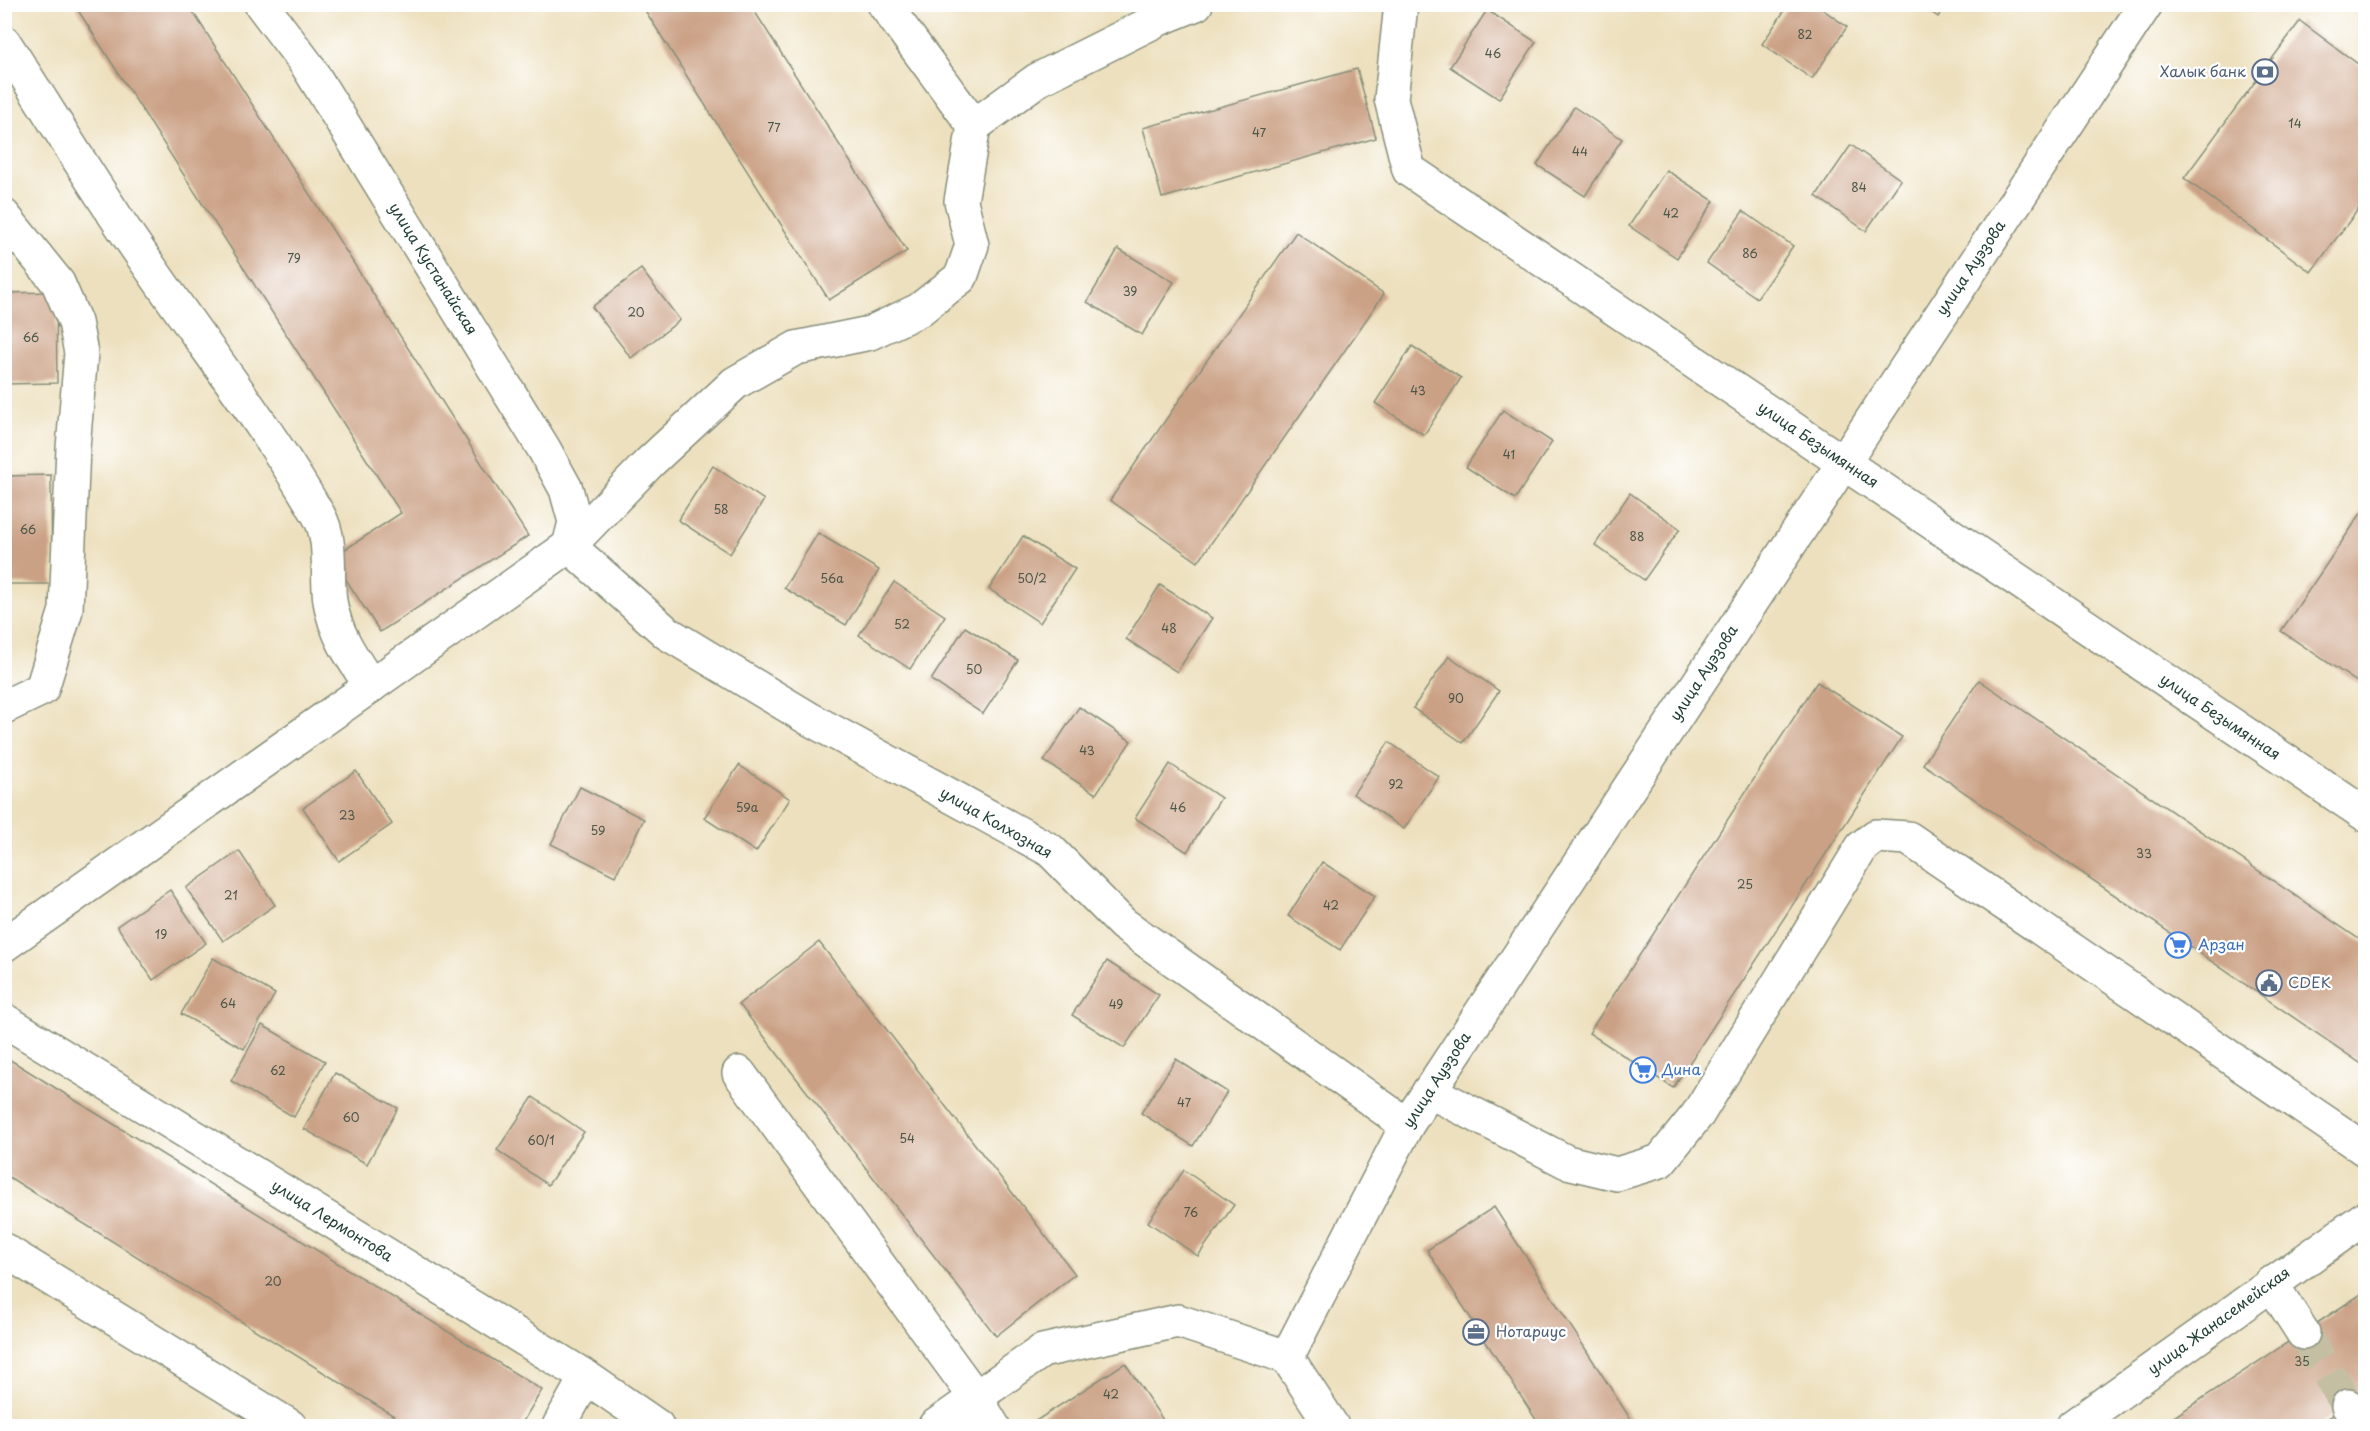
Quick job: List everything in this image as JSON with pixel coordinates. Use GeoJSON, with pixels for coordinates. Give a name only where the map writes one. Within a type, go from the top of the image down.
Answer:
{"type":"FeatureCollection","features":[{"type":"Feature","properties":{"kind":"street","name":"улица Кустанайская"},"geometry":{"type":"LineString","coordinates":[[261,4],[307,65],[544,449],[566,489],[575,522],[569,546]]}},
{"type":"Feature","properties":{"kind":"street"},"geometry":{"type":"LineString","coordinates":[[884,4],[974,126]]}},
{"type":"Feature","properties":{"kind":"street"},"geometry":{"type":"LineString","coordinates":[[4,945],[569,546],[650,463],[735,383],[796,348],[870,333],[919,310],[961,277],[972,245],[961,201],[974,126],[1037,80],[1159,19],[1196,4]]}},
{"type":"Feature","properties":{"kind":"street","name":"улица Безымянная"},"geometry":{"type":"LineString","coordinates":[[1401,4],[1390,99],[1409,170],[2366,815]]}},
{"type":"Feature","properties":{"kind":"street","name":"улица Ауэзова"},"geometry":{"type":"LineString","coordinates":[[1287,1357],[1407,1125],[2146,4]]}},
{"type":"Feature","properties":{"kind":"street"},"geometry":{"type":"LineString","coordinates":[[4,42],[142,257],[277,450],[321,519],[327,533],[327,577],[336,626],[346,647],[371,686]]}},
{"type":"Feature","properties":{"kind":"street"},"geometry":{"type":"LineString","coordinates":[[4,216],[58,283],[75,322],[81,353],[73,448],[66,610],[42,689],[4,707]]}},
{"type":"Feature","properties":{"kind":"street","name":"улица Колхозная"},"geometry":{"type":"LineString","coordinates":[[569,546],[667,633],[808,718],[1050,850],[1123,924],[1407,1125]]}},
{"type":"Feature","properties":{"kind":"street"},"geometry":{"type":"LineString","coordinates":[[1429,1091],[1567,1162],[1617,1174],[1660,1161],[1698,1114],[1862,847],[1876,836],[1908,838],[2366,1150]]}},
{"type":"Feature","properties":{"kind":"street","name":"улица Лермонтова"},"geometry":{"type":"LineString","coordinates":[[4,1020],[586,1377],[657,1426]]}},
{"type":"Feature","properties":{"kind":"street"},"geometry":{"type":"LineString","coordinates":[[739,1073],[976,1398],[993,1426]]}},
{"type":"Feature","properties":{"kind":"street","name":"улица Жанасемейская"},"geometry":{"type":"LineString","coordinates":[[2073,1426],[2366,1217]]}},
{"type":"Feature","properties":{"kind":"street"},"geometry":{"type":"LineString","coordinates":[[4,1250],[290,1426]]}},
{"type":"Feature","properties":{"kind":"street"},"geometry":{"type":"LineString","coordinates":[[2271,1283],[2303,1332]]}},
{"type":"Feature","properties":{"kind":"street"},"geometry":{"type":"LineString","coordinates":[[935,1426],[1042,1351],[1178,1321],[1287,1357],[1332,1426]]}},
{"type":"Feature","properties":{"kind":"street"},"geometry":{"type":"LineString","coordinates":[[560,1426],[586,1377]]}},
{"type":"Feature","properties":{"kind":"building"},"geometry":{"type":"Polygon","coordinates":[[[74,4],[188,4],[528,536],[380,632],[332,558],[401,513],[74,4]]]}},
{"type":"Feature","properties":{"kind":"building"},"geometry":{"type":"Polygon","coordinates":[[[641,4],[750,4],[907,251],[829,300],[641,4]]]}},
{"type":"Feature","properties":{"kind":"building"},"geometry":{"type":"Polygon","coordinates":[[[1789,4],[1815,4],[1847,27],[1812,79],[1762,44],[1789,4]]]}},
{"type":"Feature","properties":{"kind":"building"},"geometry":{"type":"Polygon","coordinates":[[[1920,4],[1946,4],[1938,17],[1920,4]]]}},
{"type":"Feature","properties":{"kind":"building"},"geometry":{"type":"Polygon","coordinates":[[[1487,10],[1536,42],[1499,99],[1450,67],[1487,10]]]}},
{"type":"Feature","properties":{"kind":"building"},"geometry":{"type":"Polygon","coordinates":[[[2300,21],[2366,70],[2366,199],[2311,272],[2184,178],[2300,21]]]}},
{"type":"Feature","properties":{"kind":"building"},"geometry":{"type":"Polygon","coordinates":[[[1357,69],[1376,138],[1162,198],[1143,128],[1357,69]]]}},
{"type":"Feature","properties":{"kind":"building"},"geometry":{"type":"Polygon","coordinates":[[[1574,107],[1622,139],[1585,196],[1537,165],[1574,107]]]}},
{"type":"Feature","properties":{"kind":"building"},"geometry":{"type":"Polygon","coordinates":[[[1851,145],[1901,180],[1866,231],[1816,196],[1851,145]]]}},
{"type":"Feature","properties":{"kind":"building"},"geometry":{"type":"Polygon","coordinates":[[[1666,170],[1714,201],[1677,258],[1629,226],[1666,170]]]}},
{"type":"Feature","properties":{"kind":"building"},"geometry":{"type":"Polygon","coordinates":[[[1743,211],[1793,246],[1757,298],[1707,263],[1743,211]]]}},
{"type":"Feature","properties":{"kind":"building"},"geometry":{"type":"Polygon","coordinates":[[[1296,232],[1384,294],[1198,562],[1110,500],[1296,232]]]}},
{"type":"Feature","properties":{"kind":"building"},"geometry":{"type":"Polygon","coordinates":[[[1118,249],[1174,282],[1142,335],[1087,302],[1118,249]]]}},
{"type":"Feature","properties":{"kind":"building"},"geometry":{"type":"Polygon","coordinates":[[[641,269],[680,320],[631,358],[592,307],[641,269]]]}},
{"type":"Feature","properties":{"kind":"building"},"geometry":{"type":"Polygon","coordinates":[[[56,292],[57,383],[4,384],[4,293],[56,292]]]}},
{"type":"Feature","properties":{"kind":"building"},"geometry":{"type":"Polygon","coordinates":[[[1412,346],[1461,378],[1424,435],[1375,403],[1412,346]]]}},
{"type":"Feature","properties":{"kind":"building"},"geometry":{"type":"Polygon","coordinates":[[[1503,410],[1552,442],[1515,499],[1466,467],[1503,410]]]}},
{"type":"Feature","properties":{"kind":"building"},"geometry":{"type":"Polygon","coordinates":[[[713,466],[764,500],[730,554],[678,520],[713,466]]]}},
{"type":"Feature","properties":{"kind":"building"},"geometry":{"type":"Polygon","coordinates":[[[51,475],[52,584],[4,584],[4,476],[51,475]]]}},
{"type":"Feature","properties":{"kind":"building"},"geometry":{"type":"Polygon","coordinates":[[[1630,493],[1680,529],[1644,580],[1595,545],[1630,493]]]}},
{"type":"Feature","properties":{"kind":"building"},"geometry":{"type":"Polygon","coordinates":[[[2366,506],[2366,688],[2281,631],[2366,506]]]}},
{"type":"Feature","properties":{"kind":"building"},"geometry":{"type":"Polygon","coordinates":[[[818,533],[879,570],[846,625],[784,588],[818,533]]]}},
{"type":"Feature","properties":{"kind":"building"},"geometry":{"type":"Polygon","coordinates":[[[1023,536],[1075,569],[1040,623],[989,589],[1023,536]]]}},
{"type":"Feature","properties":{"kind":"building"},"geometry":{"type":"Polygon","coordinates":[[[894,582],[945,616],[910,669],[859,635],[894,582]]]}},
{"type":"Feature","properties":{"kind":"building"},"geometry":{"type":"Polygon","coordinates":[[[1160,585],[1212,618],[1177,672],[1126,639],[1160,585]]]}},
{"type":"Feature","properties":{"kind":"building"},"geometry":{"type":"Polygon","coordinates":[[[965,627],[1018,660],[983,714],[931,680],[965,627]]]}},
{"type":"Feature","properties":{"kind":"building"},"geometry":{"type":"Polygon","coordinates":[[[1449,656],[1499,691],[1463,743],[1413,708],[1449,656]]]}},
{"type":"Feature","properties":{"kind":"building"},"geometry":{"type":"Polygon","coordinates":[[[1979,680],[2366,944],[2366,1067],[1923,764],[1979,680]]]}},
{"type":"Feature","properties":{"kind":"building"},"geometry":{"type":"Polygon","coordinates":[[[1817,682],[1902,737],[1673,1088],[1589,1033],[1817,682]]]}},
{"type":"Feature","properties":{"kind":"building"},"geometry":{"type":"Polygon","coordinates":[[[1079,707],[1131,741],[1096,794],[1044,761],[1079,707]]]}},
{"type":"Feature","properties":{"kind":"building"},"geometry":{"type":"Polygon","coordinates":[[[1389,742],[1439,777],[1404,829],[1353,794],[1389,742]]]}},
{"type":"Feature","properties":{"kind":"building"},"geometry":{"type":"Polygon","coordinates":[[[1170,764],[1221,798],[1187,852],[1135,818],[1170,764]]]}},
{"type":"Feature","properties":{"kind":"building"},"geometry":{"type":"Polygon","coordinates":[[[739,765],[790,799],[756,852],[704,818],[739,765]]]}},
{"type":"Feature","properties":{"kind":"building"},"geometry":{"type":"Polygon","coordinates":[[[356,771],[392,824],[339,861],[303,808],[356,771]]]}},
{"type":"Feature","properties":{"kind":"building"},"geometry":{"type":"Polygon","coordinates":[[[580,787],[644,819],[615,876],[551,844],[580,787]]]}},
{"type":"Feature","properties":{"kind":"building"},"geometry":{"type":"Polygon","coordinates":[[[239,851],[275,905],[223,941],[186,888],[239,851]]]}},
{"type":"Feature","properties":{"kind":"building"},"geometry":{"type":"Polygon","coordinates":[[[1322,862],[1375,896],[1340,950],[1288,916],[1322,862]]]}},
{"type":"Feature","properties":{"kind":"building"},"geometry":{"type":"Polygon","coordinates":[[[170,890],[206,943],[153,980],[117,926],[170,890]]]}},
{"type":"Feature","properties":{"kind":"building"},"geometry":{"type":"Polygon","coordinates":[[[819,942],[1075,1274],[996,1336],[739,1004],[819,942]]]}},
{"type":"Feature","properties":{"kind":"building"},"geometry":{"type":"Polygon","coordinates":[[[213,958],[275,994],[244,1049],[181,1014],[213,958]]]}},
{"type":"Feature","properties":{"kind":"building"},"geometry":{"type":"Polygon","coordinates":[[[1107,961],[1159,995],[1124,1048],[1072,1015],[1107,961]]]}},
{"type":"Feature","properties":{"kind":"building"},"geometry":{"type":"Polygon","coordinates":[[[262,1025],[325,1061],[294,1117],[231,1081],[262,1025]]]}},
{"type":"Feature","properties":{"kind":"building"},"geometry":{"type":"Polygon","coordinates":[[[4,1056],[542,1390],[520,1426],[410,1426],[4,1174],[4,1056]]]}},
{"type":"Feature","properties":{"kind":"building"},"geometry":{"type":"Polygon","coordinates":[[[1176,1059],[1227,1092],[1193,1146],[1141,1113],[1176,1059]]]}},
{"type":"Feature","properties":{"kind":"building"},"geometry":{"type":"Polygon","coordinates":[[[335,1073],[398,1108],[367,1164],[304,1129],[335,1073]]]}},
{"type":"Feature","properties":{"kind":"building"},"geometry":{"type":"Polygon","coordinates":[[[533,1097],[584,1132],[548,1185],[497,1150],[533,1097]]]}},
{"type":"Feature","properties":{"kind":"building"},"geometry":{"type":"Polygon","coordinates":[[[1184,1170],[1234,1205],[1198,1256],[1148,1222],[1184,1170]]]}},
{"type":"Feature","properties":{"kind":"building"},"geometry":{"type":"Polygon","coordinates":[[[1494,1207],[1635,1426],[1540,1426],[1427,1250],[1494,1207]]]}},
{"type":"Feature","properties":{"kind":"building"},"geometry":{"type":"Polygon","coordinates":[[[2366,1291],[2366,1394],[2316,1426],[2160,1426],[2366,1291]]]}},
{"type":"Feature","properties":{"kind":"building"},"geometry":{"type":"Polygon","coordinates":[[[1125,1363],[1167,1426],[1028,1426],[1125,1363]]]}},
{"type":"Feature","properties":{"kind":"tunnel"},"geometry":{"type":"LineString","coordinates":[[2303,1333],[2348,1406]]}},
{"type":"Feature","properties":{"kind":"place","name":"Халык банк"},"geometry":{"type":"Point","coordinates":[2265,72]}},
{"type":"Feature","properties":{"kind":"place","name":"Арзан"},"geometry":{"type":"Point","coordinates":[2178,945]}},
{"type":"Feature","properties":{"kind":"place","name":"CDEK"},"geometry":{"type":"Point","coordinates":[2269,983]}},
{"type":"Feature","properties":{"kind":"place","name":"Дина"},"geometry":{"type":"Point","coordinates":[1643,1070]}},
{"type":"Feature","properties":{"kind":"place","name":"Нотариус"},"geometry":{"type":"Point","coordinates":[1476,1332]}}]}
